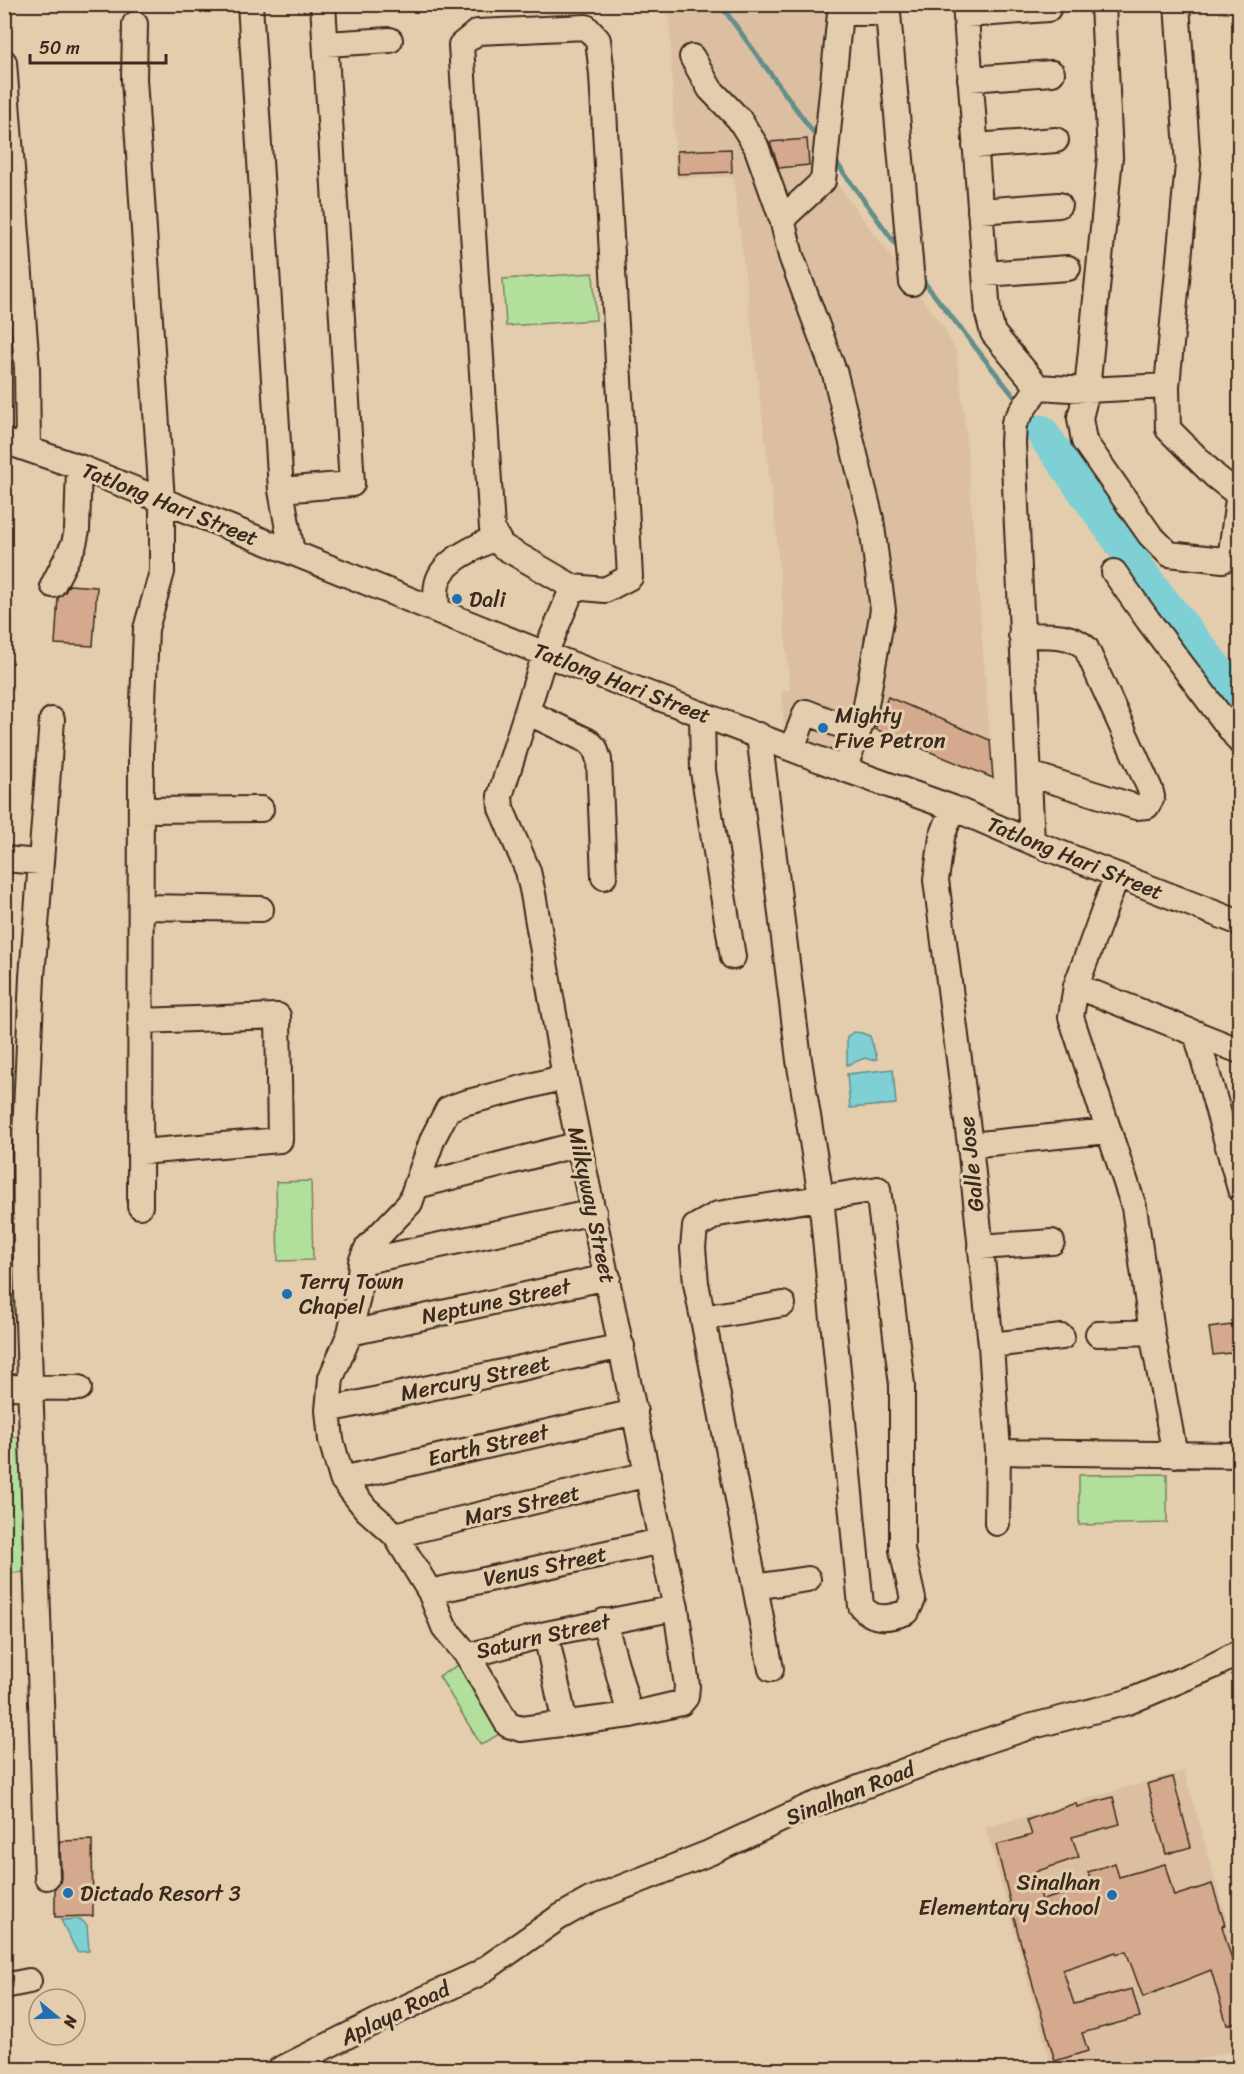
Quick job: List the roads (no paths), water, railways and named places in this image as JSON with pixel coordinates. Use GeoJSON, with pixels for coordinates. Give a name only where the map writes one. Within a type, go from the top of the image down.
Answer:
{"type":"FeatureCollection","features":[{"type":"Feature","properties":{"kind":"street"},"geometry":{"type":"LineString","coordinates":[[250,4],[280,490],[292,552]]}},
{"type":"Feature","properties":{"kind":"street"},"geometry":{"type":"LineString","coordinates":[[280,490],[352,484],[323,4]]}},
{"type":"Feature","properties":{"kind":"street"},"geometry":{"type":"LineString","coordinates":[[1103,4],[1110,157],[1087,390],[1080,418],[1084,441],[1150,535],[1169,554],[1223,561],[1231,552],[1239,490],[1215,476],[1168,429],[1167,386],[1188,165],[1177,4]]}},
{"type":"Feature","properties":{"kind":"street"},"geometry":{"type":"LineString","coordinates":[[1035,392],[993,333],[988,314],[965,10],[1048,9]]}},
{"type":"Feature","properties":{"kind":"street"},"geometry":{"type":"LineString","coordinates":[[782,219],[824,181],[840,13],[888,13],[912,283]]}},
{"type":"Feature","properties":{"kind":"street"},"geometry":{"type":"LineString","coordinates":[[135,24],[134,78],[162,501],[162,572],[146,629],[141,810],[140,1206]]}},
{"type":"Feature","properties":{"kind":"street"},"geometry":{"type":"LineString","coordinates":[[586,27],[598,40],[602,75],[630,577],[605,590],[573,587],[502,546],[492,529],[461,45],[477,32],[586,27]]}},
{"type":"Feature","properties":{"kind":"street"},"geometry":{"type":"LineString","coordinates":[[326,44],[390,40]]}},
{"type":"Feature","properties":{"kind":"street"},"geometry":{"type":"LineString","coordinates":[[692,57],[710,89],[739,119],[756,146],[782,219],[791,256],[835,374],[871,519],[883,610],[864,716],[844,769]]}},
{"type":"Feature","properties":{"kind":"street"},"geometry":{"type":"LineString","coordinates":[[4,62],[27,368],[28,449]]}},
{"type":"Feature","properties":{"kind":"street"},"geometry":{"type":"LineString","coordinates":[[970,80],[1052,73]]}},
{"type":"Feature","properties":{"kind":"street"},"geometry":{"type":"LineString","coordinates":[[975,146],[1056,140]]}},
{"type":"Feature","properties":{"kind":"street"},"geometry":{"type":"LineString","coordinates":[[980,211],[1059,205]]}},
{"type":"Feature","properties":{"kind":"street"},"geometry":{"type":"LineString","coordinates":[[985,274],[1068,268]]}},
{"type":"Feature","properties":{"kind":"street"},"geometry":{"type":"LineString","coordinates":[[1035,392],[1167,386]]}},
{"type":"Feature","properties":{"kind":"street"},"geometry":{"type":"LineString","coordinates":[[1032,842],[1013,443],[1014,423],[1035,392]]}},
{"type":"Feature","properties":{"kind":"street","name":"Tatlong Hari Street"},"geometry":{"type":"LineString","coordinates":[[4,441],[80,467],[545,654],[844,769],[953,808],[1032,842],[1239,924]]}},
{"type":"Feature","properties":{"kind":"street"},"geometry":{"type":"LineString","coordinates":[[53,585],[74,544],[77,530],[80,467]]}},
{"type":"Feature","properties":{"kind":"street"},"geometry":{"type":"LineString","coordinates":[[437,610],[437,584],[443,572],[451,563],[496,537]]}},
{"type":"Feature","properties":{"kind":"street"},"geometry":{"type":"LineString","coordinates":[[1114,572],[1239,742]]}},
{"type":"Feature","properties":{"kind":"street","name":"Milkyway Street"},"geometry":{"type":"LineString","coordinates":[[573,587],[545,654],[500,796],[501,808],[528,871],[565,1077],[676,1608],[687,1686],[686,1697],[681,1703],[630,1715]]}},
{"type":"Feature","properties":{"kind":"street"},"geometry":{"type":"LineString","coordinates":[[1021,635],[1065,637],[1077,640],[1086,648],[1152,797],[1147,806],[1136,807],[1030,774]]}},
{"type":"Feature","properties":{"kind":"street"},"geometry":{"type":"LineString","coordinates":[[527,712],[588,741],[595,748],[599,760],[604,877]]}},
{"type":"Feature","properties":{"kind":"street"},"geometry":{"type":"LineString","coordinates":[[792,748],[806,712],[858,732]]}},
{"type":"Feature","properties":{"kind":"street"},"geometry":{"type":"LineString","coordinates":[[702,714],[703,771],[733,957]]}},
{"type":"Feature","properties":{"kind":"street"},"geometry":{"type":"LineString","coordinates":[[46,1877],[32,1388],[26,1263],[25,1133],[32,977],[52,720]]}},
{"type":"Feature","properties":{"kind":"street"},"geometry":{"type":"LineString","coordinates":[[759,735],[799,1060],[821,1197],[861,1606],[877,1618],[893,1617],[907,1612],[913,1599],[902,1550],[902,1385],[878,1189],[821,1197],[718,1214],[695,1227],[693,1248],[696,1283],[771,1669]]}},
{"type":"Feature","properties":{"kind":"street","name":"Galle Jose"},"geometry":{"type":"LineString","coordinates":[[953,808],[942,837],[936,880],[970,1145],[991,1345],[998,1452],[997,1523]]}},
{"type":"Feature","properties":{"kind":"street"},"geometry":{"type":"LineString","coordinates":[[141,810],[261,809]]}},
{"type":"Feature","properties":{"kind":"street"},"geometry":{"type":"LineString","coordinates":[[4,859],[40,862]]}},
{"type":"Feature","properties":{"kind":"street"},"geometry":{"type":"LineString","coordinates":[[1117,875],[1076,986],[1071,1017],[1134,1207],[1152,1332],[1175,1455]]}},
{"type":"Feature","properties":{"kind":"street"},"geometry":{"type":"LineString","coordinates":[[142,908],[261,909]]}},
{"type":"Feature","properties":{"kind":"street"},"geometry":{"type":"LineString","coordinates":[[1076,986],[1239,1051]]}},
{"type":"Feature","properties":{"kind":"street"},"geometry":{"type":"LineString","coordinates":[[141,1021],[278,1016],[280,1140],[141,1152]]}},
{"type":"Feature","properties":{"kind":"street"},"geometry":{"type":"LineString","coordinates":[[1196,1033],[1239,1189]]}},
{"type":"Feature","properties":{"kind":"street","name":"Saturn Street"},"geometry":{"type":"LineString","coordinates":[[565,1077],[464,1102],[448,1109],[433,1138],[410,1203],[367,1248],[361,1262],[358,1296],[350,1333],[331,1378],[328,1410],[331,1440],[342,1479],[366,1509],[396,1534],[430,1592],[444,1627],[468,1656],[546,1634],[676,1608]]}},
{"type":"Feature","properties":{"kind":"street"},"geometry":{"type":"LineString","coordinates":[[970,1145],[1108,1131]]}},
{"type":"Feature","properties":{"kind":"street"},"geometry":{"type":"LineString","coordinates":[[417,1186],[579,1144]]}},
{"type":"Feature","properties":{"kind":"street"},"geometry":{"type":"LineString","coordinates":[[361,1262],[594,1212]]}},
{"type":"Feature","properties":{"kind":"street"},"geometry":{"type":"LineString","coordinates":[[980,1247],[1052,1242]]}},
{"type":"Feature","properties":{"kind":"street","name":"Neptune Street"},"geometry":{"type":"LineString","coordinates":[[350,1333],[608,1277]]}},
{"type":"Feature","properties":{"kind":"street"},"geometry":{"type":"LineString","coordinates":[[703,1318],[783,1304]]}},
{"type":"Feature","properties":{"kind":"street"},"geometry":{"type":"LineString","coordinates":[[1098,1334],[1152,1332]]}},
{"type":"Feature","properties":{"kind":"street"},"geometry":{"type":"LineString","coordinates":[[991,1345],[1062,1337]]}},
{"type":"Feature","properties":{"kind":"street","name":"Mercury Street"},"geometry":{"type":"LineString","coordinates":[[328,1410],[622,1346]]}},
{"type":"Feature","properties":{"kind":"street"},"geometry":{"type":"LineString","coordinates":[[4,1387],[79,1388]]}},
{"type":"Feature","properties":{"kind":"street","name":"Earth Street"},"geometry":{"type":"LineString","coordinates":[[342,1479],[635,1412]]}},
{"type":"Feature","properties":{"kind":"street"},"geometry":{"type":"LineString","coordinates":[[998,1452],[1239,1455]]}},
{"type":"Feature","properties":{"kind":"street","name":"Mars Street"},"geometry":{"type":"LineString","coordinates":[[396,1534],[648,1474]]}},
{"type":"Feature","properties":{"kind":"street","name":"Venus Street"},"geometry":{"type":"LineString","coordinates":[[430,1592],[661,1541]]}},
{"type":"Feature","properties":{"kind":"street"},"geometry":{"type":"LineString","coordinates":[[755,1587],[808,1579]]}},
{"type":"Feature","properties":{"kind":"street"},"geometry":{"type":"LineString","coordinates":[[468,1656],[508,1725],[521,1729],[630,1715],[604,1621]]}},
{"type":"Feature","properties":{"kind":"street"},"geometry":{"type":"LineString","coordinates":[[546,1634],[565,1724]]}},
{"type":"Feature","properties":{"kind":"street","name":"Sinalhan Road"},"geometry":{"type":"LineString","coordinates":[[478,1974],[558,1918],[590,1900],[709,1853],[808,1808],[971,1746],[1029,1727],[1128,1702],[1211,1667],[1239,1652]]}},
{"type":"Feature","properties":{"kind":"street","name":"Aplaya Road"},"geometry":{"type":"LineString","coordinates":[[279,2070],[478,1974]]}},
{"type":"Feature","properties":{"kind":"street"},"geometry":{"type":"LineString","coordinates":[[4,1986],[29,1981]]}},
{"type":"Feature","properties":{"kind":"water"},"geometry":{"type":"Polygon","coordinates":[[[853,1032],[870,1036],[877,1059],[865,1058],[847,1065],[847,1037],[853,1032]]]}},
{"type":"Feature","properties":{"kind":"water"},"geometry":{"type":"Polygon","coordinates":[[[893,1069],[896,1104],[850,1108],[847,1074],[893,1069]]]}},
{"type":"Feature","properties":{"kind":"water"},"geometry":{"type":"Polygon","coordinates":[[[80,1919],[87,1925],[89,1951],[77,1952],[61,1920],[80,1919]]]}},
{"type":"Feature","properties":{"kind":"waterway"},"geometry":{"type":"LineString","coordinates":[[720,4],[818,139]]}},
{"type":"Feature","properties":{"kind":"waterway"},"geometry":{"type":"LineString","coordinates":[[833,158],[900,250]]}},
{"type":"Feature","properties":{"kind":"waterway"},"geometry":{"type":"LineString","coordinates":[[920,277],[1020,404]]}},
{"type":"Feature","properties":{"kind":"waterway"},"geometry":{"type":"LineString","coordinates":[[1027,414],[1041,431]]}},
{"type":"Feature","properties":{"kind":"waterway"},"geometry":{"type":"LineString","coordinates":[[1041,431],[1154,590],[1240,698]]}},
{"type":"Feature","properties":{"kind":"place","name":"Dali"},"geometry":{"type":"Point","coordinates":[457,599]}},
{"type":"Feature","properties":{"kind":"place","name":"Mighty Five Petron"},"geometry":{"type":"Point","coordinates":[823,728]}},
{"type":"Feature","properties":{"kind":"place","name":"Terry Town Chapel"},"geometry":{"type":"Point","coordinates":[287,1294]}},
{"type":"Feature","properties":{"kind":"place","name":"Dictado Resort 3"},"geometry":{"type":"Point","coordinates":[68,1893]}},
{"type":"Feature","properties":{"kind":"place","name":"Sinalhan Elementary School"},"geometry":{"type":"Point","coordinates":[1112,1895]}}]}
